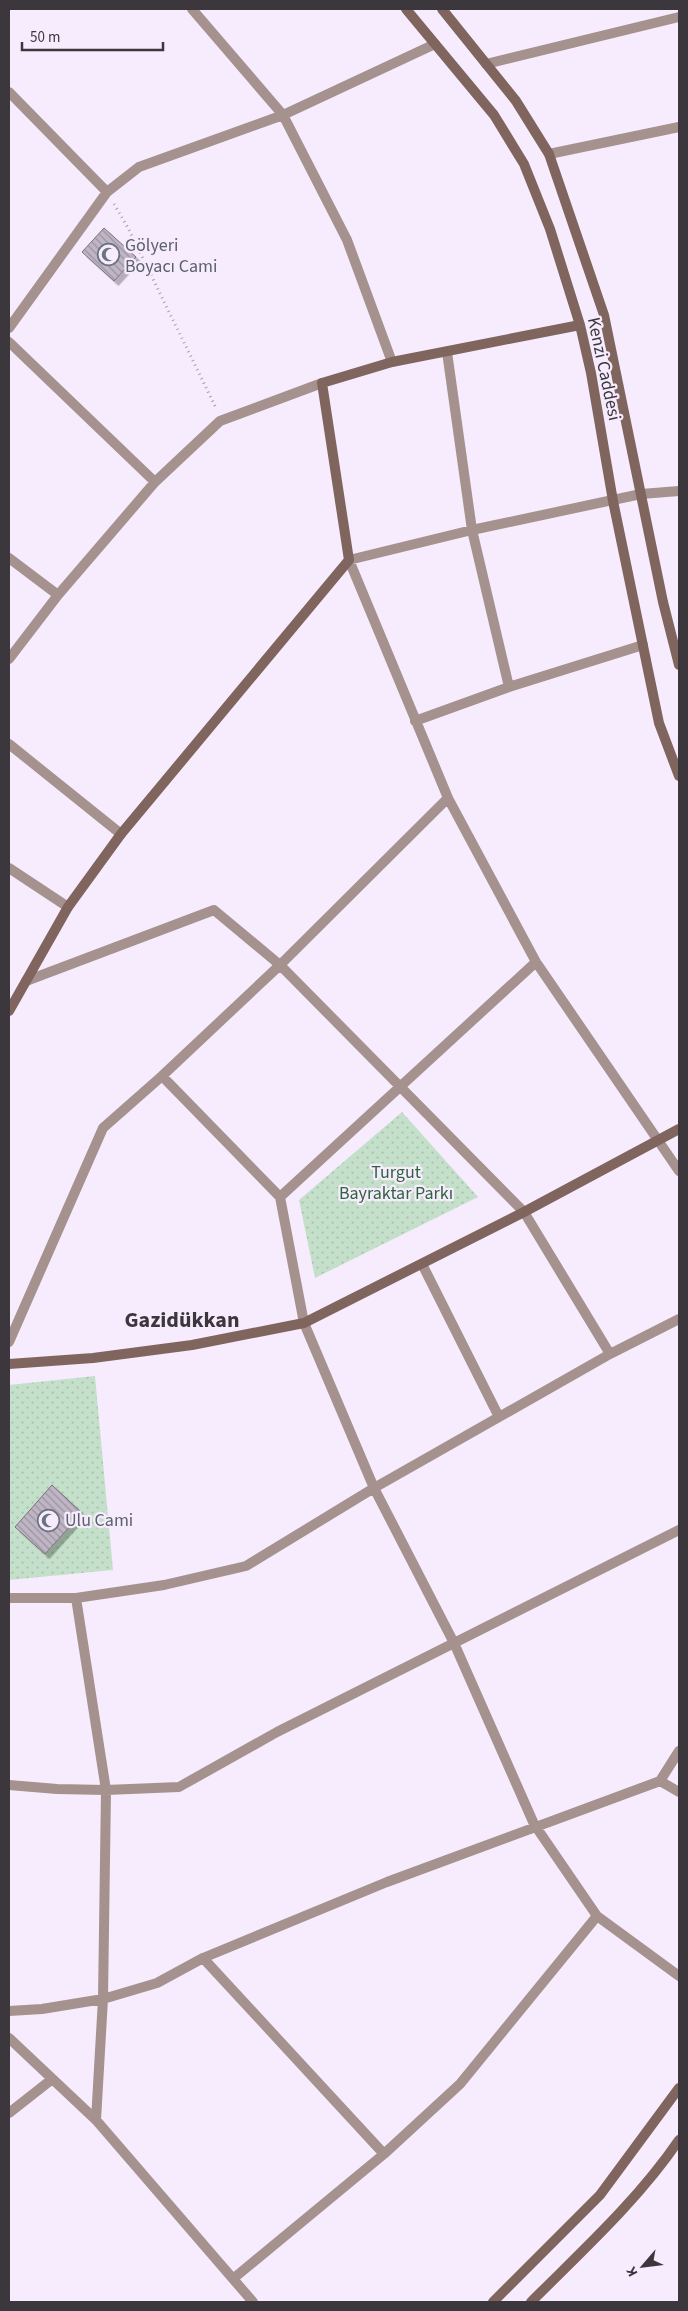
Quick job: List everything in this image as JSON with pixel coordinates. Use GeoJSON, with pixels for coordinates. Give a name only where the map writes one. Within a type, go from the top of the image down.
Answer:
{"type":"FeatureCollection","features":[{"type":"Feature","properties":{"kind":"main road","name":"Kenzi Caddesi"},"geometry":{"type":"LineString","coordinates":[[406,9],[494,115],[524,164],[550,229],[580,325],[591,373],[613,501],[659,723],[679,776]]}},
{"type":"Feature","properties":{"kind":"main road","name":"Kenzi Caddesi"},"geometry":{"type":"LineString","coordinates":[[442,9],[516,102],[549,154],[604,315],[663,602],[679,665]]}},
{"type":"Feature","properties":{"kind":"main road"},"geometry":{"type":"LineString","coordinates":[[9,1011],[68,907],[121,834],[348,560],[322,382],[392,362],[580,325]]}},
{"type":"Feature","properties":{"kind":"main road"},"geometry":{"type":"LineString","coordinates":[[9,1364],[92,1358],[192,1345],[304,1323],[524,1212],[679,1129]]}},
{"type":"Feature","properties":{"kind":"main road"},"geometry":{"type":"LineString","coordinates":[[492,2302],[600,2195],[679,2088]]}},
{"type":"Feature","properties":{"kind":"main road"},"geometry":{"type":"LineString","coordinates":[[531,2302],[614,2220],[659,2169],[679,2140]]}},
{"type":"Feature","properties":{"kind":"street"},"geometry":{"type":"LineString","coordinates":[[192,9],[283,115],[347,240],[392,362]]}},
{"type":"Feature","properties":{"kind":"street"},"geometry":{"type":"LineString","coordinates":[[486,64],[679,17]]}},
{"type":"Feature","properties":{"kind":"street"},"geometry":{"type":"LineString","coordinates":[[9,328],[107,192],[139,167],[283,115],[435,44]]}},
{"type":"Feature","properties":{"kind":"street"},"geometry":{"type":"LineString","coordinates":[[9,92],[107,192]]}},
{"type":"Feature","properties":{"kind":"street"},"geometry":{"type":"LineString","coordinates":[[549,154],[679,127]]}},
{"type":"Feature","properties":{"kind":"street"},"geometry":{"type":"LineString","coordinates":[[9,342],[155,482]]}},
{"type":"Feature","properties":{"kind":"street"},"geometry":{"type":"LineString","coordinates":[[447,352],[472,530],[509,688]]}},
{"type":"Feature","properties":{"kind":"street"},"geometry":{"type":"LineString","coordinates":[[9,659],[58,595],[155,482],[220,421],[322,382]]}},
{"type":"Feature","properties":{"kind":"street"},"geometry":{"type":"LineString","coordinates":[[679,491],[641,494],[472,530],[348,560],[448,798],[536,962],[679,1171]]}},
{"type":"Feature","properties":{"kind":"street"},"geometry":{"type":"LineString","coordinates":[[9,558],[58,595]]}},
{"type":"Feature","properties":{"kind":"street"},"geometry":{"type":"LineString","coordinates":[[415,721],[642,644]]}},
{"type":"Feature","properties":{"kind":"street"},"geometry":{"type":"LineString","coordinates":[[9,744],[121,834]]}},
{"type":"Feature","properties":{"kind":"street"},"geometry":{"type":"LineString","coordinates":[[9,1342],[103,1128],[162,1076],[280,965],[448,798]]}},
{"type":"Feature","properties":{"kind":"street"},"geometry":{"type":"LineString","coordinates":[[9,868],[68,907]]}},
{"type":"Feature","properties":{"kind":"street"},"geometry":{"type":"LineString","coordinates":[[26,981],[214,910],[280,965],[524,1212],[610,1354]]}},
{"type":"Feature","properties":{"kind":"street"},"geometry":{"type":"LineString","coordinates":[[280,1197],[536,962]]}},
{"type":"Feature","properties":{"kind":"street"},"geometry":{"type":"LineString","coordinates":[[162,1076],[280,1197],[304,1323],[374,1488],[454,1643],[536,1827],[597,1916],[679,1976]]}},
{"type":"Feature","properties":{"kind":"street"},"geometry":{"type":"LineString","coordinates":[[422,1264],[499,1418]]}},
{"type":"Feature","properties":{"kind":"street"},"geometry":{"type":"LineString","coordinates":[[9,1598],[76,1598],[164,1585],[246,1566],[374,1488],[610,1354],[679,1318]]}},
{"type":"Feature","properties":{"kind":"street"},"geometry":{"type":"LineString","coordinates":[[9,1785],[106,1790],[178,1787],[277,1732],[679,1530]]}},
{"type":"Feature","properties":{"kind":"street"},"geometry":{"type":"LineString","coordinates":[[76,1598],[106,1790],[103,1999],[96,2120]]}},
{"type":"Feature","properties":{"kind":"street"},"geometry":{"type":"LineString","coordinates":[[9,2011],[42,2009],[103,1999],[157,1983],[203,1958],[387,1882],[660,1781],[679,1751]]}},
{"type":"Feature","properties":{"kind":"street"},"geometry":{"type":"LineString","coordinates":[[660,1781],[679,1792]]}},
{"type":"Feature","properties":{"kind":"street"},"geometry":{"type":"LineString","coordinates":[[234,2278],[384,2154],[460,2084],[597,1916]]}},
{"type":"Feature","properties":{"kind":"street"},"geometry":{"type":"LineString","coordinates":[[203,1958],[384,2154]]}},
{"type":"Feature","properties":{"kind":"street"},"geometry":{"type":"LineString","coordinates":[[9,2038],[51,2080],[96,2120],[253,2302]]}},
{"type":"Feature","properties":{"kind":"street"},"geometry":{"type":"LineString","coordinates":[[9,2112],[51,2080]]}},
{"type":"Feature","properties":{"kind":"path"},"geometry":{"type":"LineString","coordinates":[[107,192],[128,228],[209,391],[220,421]]}},
{"type":"Feature","properties":{"kind":"green space","name":"Turgut Bayraktar Parkı"},"geometry":{"type":"Polygon","coordinates":[[[402,1112],[478,1197],[315,1278],[299,1200],[402,1112]]]}},
{"type":"Feature","properties":{"kind":"green space"},"geometry":{"type":"Polygon","coordinates":[[[95,1376],[113,1570],[9,1580],[9,1385],[95,1376]]]}},
{"type":"Feature","properties":{"kind":"building","name":"Gölyeri Boyacı Cami"},"geometry":{"type":"Polygon","coordinates":[[[104,228],[136,257],[114,281],[82,252],[104,228]]]}},
{"type":"Feature","properties":{"kind":"building","name":"Ulu Cami"},"geometry":{"type":"Polygon","coordinates":[[[52,1485],[82,1513],[45,1554],[15,1527],[52,1485]]]}},
{"type":"Feature","properties":{"kind":"place","name":"Gölyeri Boyacı Cami"},"geometry":{"type":"Point","coordinates":[109,255]}},
{"type":"Feature","properties":{"kind":"place","name":"Ulu Cami"},"geometry":{"type":"Point","coordinates":[49,1520]}},
{"type":"Feature","properties":{"kind":"district","name":"Gazidükkan"},"geometry":{"type":"Point","coordinates":[182,1320]}}]}
